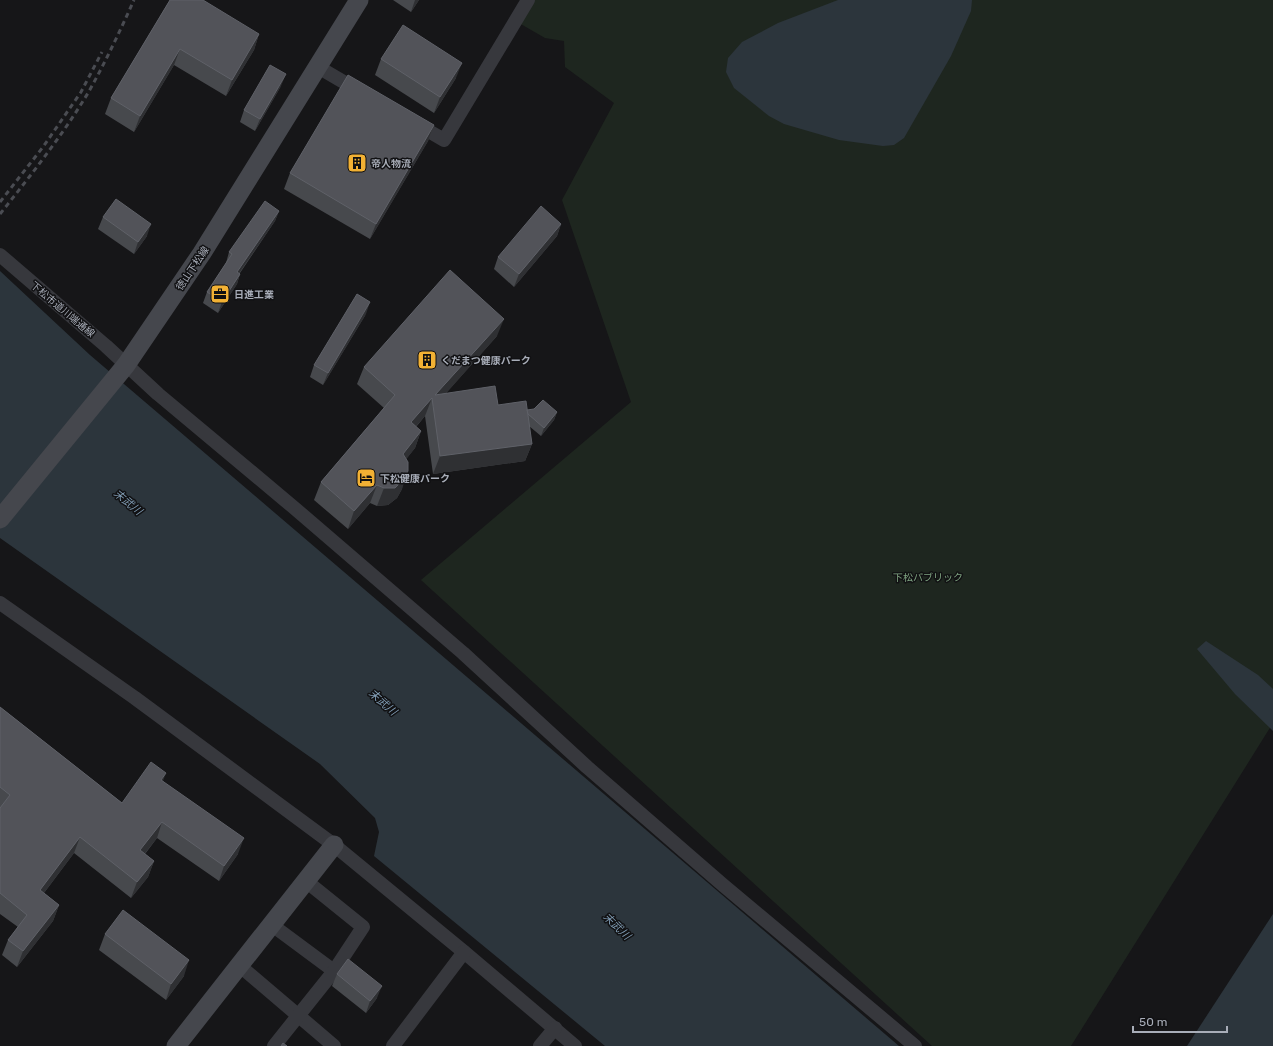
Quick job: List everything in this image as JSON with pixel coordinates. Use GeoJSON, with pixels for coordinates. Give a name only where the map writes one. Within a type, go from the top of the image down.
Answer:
{"type":"FeatureCollection","features":[{"type":"Feature","properties":{"kind":"main road","name":"徳山下松線"},"geometry":{"type":"LineString","coordinates":[[0,519],[122,370],[202,253],[359,0]]}},
{"type":"Feature","properties":{"kind":"main road"},"geometry":{"type":"LineString","coordinates":[[176,1046],[334,845]]}},
{"type":"Feature","properties":{"kind":"street"},"geometry":{"type":"LineString","coordinates":[[404,117],[444,140],[528,0]]}},
{"type":"Feature","properties":{"kind":"street"},"geometry":{"type":"LineString","coordinates":[[318,67],[371,98]]}},
{"type":"Feature","properties":{"kind":"street","name":"下松市道川端通線"},"geometry":{"type":"LineString","coordinates":[[0,255],[106,346],[122,370],[158,394],[292,506],[463,653],[599,778],[723,885],[915,1046]]}},
{"type":"Feature","properties":{"kind":"street"},"geometry":{"type":"LineString","coordinates":[[0,603],[135,698],[334,845],[576,1046]]}},
{"type":"Feature","properties":{"kind":"street"},"geometry":{"type":"LineString","coordinates":[[274,1046],[334,971],[364,928],[306,881]]}},
{"type":"Feature","properties":{"kind":"street"},"geometry":{"type":"LineString","coordinates":[[272,925],[334,971]]}},
{"type":"Feature","properties":{"kind":"street"},"geometry":{"type":"LineString","coordinates":[[393,1046],[464,952]]}},
{"type":"Feature","properties":{"kind":"street"},"geometry":{"type":"LineString","coordinates":[[240,966],[334,1046]]}},
{"type":"Feature","properties":{"kind":"street"},"geometry":{"type":"LineString","coordinates":[[540,1046],[555,1028]]}},
{"type":"Feature","properties":{"kind":"green space","name":"下松パブリック"},"geometry":{"type":"Polygon","coordinates":[[[533,0],[1273,0],[1273,723],[1071,1046],[932,1046],[421,580],[631,402],[562,200],[614,103],[565,67],[564,41],[545,38],[519,23],[533,0]]]}},
{"type":"Feature","properties":{"kind":"water"},"geometry":{"type":"Polygon","coordinates":[[[838,0],[972,0],[971,11],[951,56],[904,138],[894,145],[883,146],[839,140],[784,124],[769,116],[734,88],[726,72],[728,58],[742,42],[778,23],[838,0]]]}},
{"type":"Feature","properties":{"kind":"water","name":"末武川"},"geometry":{"type":"Polygon","coordinates":[[[0,271],[90,355],[899,1046],[605,1046],[374,856],[379,832],[375,818],[320,764],[0,538],[0,271]]]}},
{"type":"Feature","properties":{"kind":"water"},"geometry":{"type":"Polygon","coordinates":[[[1206,641],[1258,675],[1273,689],[1273,731],[1235,694],[1197,649],[1206,641]]]}},
{"type":"Feature","properties":{"kind":"water"},"geometry":{"type":"Polygon","coordinates":[[[1273,914],[1273,1046],[1187,1046],[1273,914]]]}},
{"type":"Feature","properties":{"kind":"building"},"geometry":{"type":"Polygon","coordinates":[[[170,0],[203,0],[259,34],[232,80],[180,49],[140,116],[111,98],[170,0]]]}},
{"type":"Feature","properties":{"kind":"building"},"geometry":{"type":"Polygon","coordinates":[[[403,25],[462,63],[440,97],[381,59],[403,25]]]}},
{"type":"Feature","properties":{"kind":"building"},"geometry":{"type":"Polygon","coordinates":[[[270,65],[286,74],[260,119],[244,110],[270,65]]]}},
{"type":"Feature","properties":{"kind":"building","name":"帝人物流"},"geometry":{"type":"Polygon","coordinates":[[[348,75],[434,125],[376,224],[290,173],[348,75]]]}},
{"type":"Feature","properties":{"kind":"building"},"geometry":{"type":"Polygon","coordinates":[[[116,199],[151,224],[138,242],[103,217],[116,199]]]}},
{"type":"Feature","properties":{"kind":"building"},"geometry":{"type":"Polygon","coordinates":[[[265,201],[279,211],[237,272],[240,274],[222,302],[207,292],[232,254],[229,252],[265,201]]]}},
{"type":"Feature","properties":{"kind":"building"},"geometry":{"type":"Polygon","coordinates":[[[541,206],[561,224],[519,274],[498,257],[541,206]]]}},
{"type":"Feature","properties":{"kind":"building"},"geometry":{"type":"Polygon","coordinates":[[[450,270],[504,319],[435,395],[495,386],[498,405],[526,401],[532,444],[440,456],[432,398],[411,422],[421,431],[403,454],[408,462],[408,471],[403,480],[395,488],[384,488],[377,485],[354,511],[321,482],[395,395],[364,367],[450,270]]]}},
{"type":"Feature","properties":{"kind":"building"},"geometry":{"type":"Polygon","coordinates":[[[357,294],[370,302],[328,373],[314,365],[357,294]]]}},
{"type":"Feature","properties":{"kind":"building"},"geometry":{"type":"Polygon","coordinates":[[[543,400],[557,412],[544,428],[528,414],[527,410],[534,409],[543,400]]]}},
{"type":"Feature","properties":{"kind":"building"},"geometry":{"type":"Polygon","coordinates":[[[0,707],[122,803],[151,762],[166,773],[161,780],[244,838],[224,866],[162,822],[140,850],[154,861],[137,882],[80,837],[40,890],[59,905],[23,951],[8,940],[27,915],[0,893],[0,808],[10,795],[0,787],[0,707]]]}},
{"type":"Feature","properties":{"kind":"building"},"geometry":{"type":"Polygon","coordinates":[[[123,910],[189,960],[171,984],[105,934],[123,910]]]}},
{"type":"Feature","properties":{"kind":"building"},"geometry":{"type":"Polygon","coordinates":[[[348,959],[382,986],[370,1001],[337,974],[348,959]]]}},
{"type":"Feature","properties":{"kind":"railway"},"geometry":{"type":"LineString","coordinates":[[0,214],[68,125],[88,93],[134,0]]}},
{"type":"Feature","properties":{"kind":"railway"},"geometry":{"type":"LineString","coordinates":[[0,202],[43,147],[81,92],[102,52]]}},
{"type":"Feature","properties":{"kind":"place","name":"帝人物流"},"geometry":{"type":"Point","coordinates":[357,163]}},
{"type":"Feature","properties":{"kind":"place","name":"日進工業"},"geometry":{"type":"Point","coordinates":[220,294]}},
{"type":"Feature","properties":{"kind":"place","name":"くだまつ健康パーク"},"geometry":{"type":"Point","coordinates":[427,360]}},
{"type":"Feature","properties":{"kind":"place","name":"下松健康パーク"},"geometry":{"type":"Point","coordinates":[366,478]}}]}
